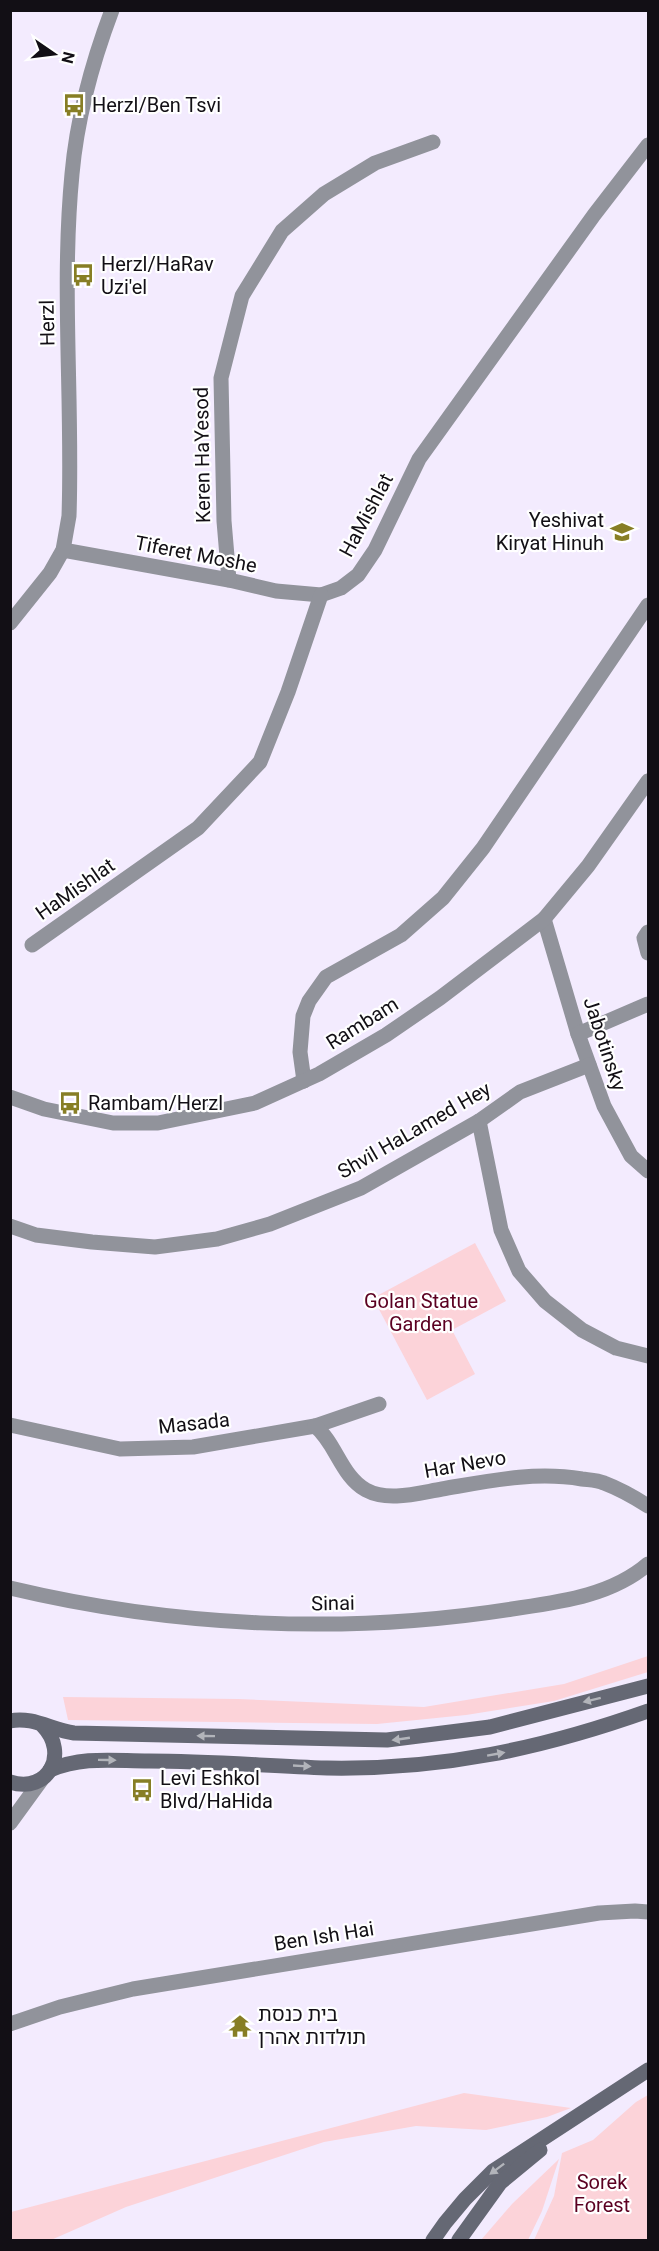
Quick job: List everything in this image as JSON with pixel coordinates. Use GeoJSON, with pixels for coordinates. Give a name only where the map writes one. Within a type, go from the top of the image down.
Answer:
{"type":"FeatureCollection","features":[{"type":"Feature","properties":{"kind":"main road"},"geometry":{"type":"LineString","coordinates":[[10,1721],[33,1720],[74,1733],[387,1740],[490,1727],[648,1686]]}},
{"type":"Feature","properties":{"kind":"main road"},"geometry":{"type":"LineString","coordinates":[[10,1782],[22,1785],[80,1760],[206,1761],[328,1768],[412,1766],[500,1754],[589,1732],[648,1711]]}},
{"type":"Feature","properties":{"kind":"main road"},"geometry":{"type":"LineString","coordinates":[[43,1725],[54,1742],[56,1751],[55,1761],[46,1774]]}},
{"type":"Feature","properties":{"kind":"main road"},"geometry":{"type":"LineString","coordinates":[[434,2241],[445,2223],[465,2199],[493,2171],[648,2070]]}},
{"type":"Feature","properties":{"kind":"main road"},"geometry":{"type":"LineString","coordinates":[[459,2241],[500,2183],[581,2115]]}},
{"type":"Feature","properties":{"kind":"street","name":"Herzl"},"geometry":{"type":"LineString","coordinates":[[10,623],[50,573],[63,550],[69,516],[67,284],[72,173],[88,82],[95,54],[112,10]]}},
{"type":"Feature","properties":{"kind":"street","name":"Keren HaYesod"},"geometry":{"type":"LineString","coordinates":[[229,580],[224,521],[221,378],[242,296],[282,231],[324,194],[375,163],[433,142]]}},
{"type":"Feature","properties":{"kind":"street","name":"HaMishlat"},"geometry":{"type":"LineString","coordinates":[[32,945],[198,828],[260,762],[288,692],[321,595],[341,588],[358,575],[375,550],[419,459],[594,215],[648,145]]}},
{"type":"Feature","properties":{"kind":"street","name":"Tiferet Moshe"},"geometry":{"type":"LineString","coordinates":[[63,550],[229,580],[276,591],[321,595]]}},
{"type":"Feature","properties":{"kind":"street"},"geometry":{"type":"LineString","coordinates":[[304,1081],[300,1052],[303,1016],[309,1001],[326,977],[401,935],[443,898],[483,848],[648,605]]}},
{"type":"Feature","properties":{"kind":"street","name":"Rambam"},"geometry":{"type":"LineString","coordinates":[[10,1097],[44,1109],[113,1124],[158,1123],[255,1103],[304,1081],[387,1035],[544,919],[588,866],[648,782]]}},
{"type":"Feature","properties":{"kind":"street","name":"Jabotinsky"},"geometry":{"type":"LineString","coordinates":[[544,919],[578,1034],[604,1106],[631,1156],[648,1171]]}},
{"type":"Feature","properties":{"kind":"street"},"geometry":{"type":"LineString","coordinates":[[648,932],[644,938],[648,953]]}},
{"type":"Feature","properties":{"kind":"street"},"geometry":{"type":"LineString","coordinates":[[578,1034],[648,1004]]}},
{"type":"Feature","properties":{"kind":"street","name":"Shvil HaLamed Hey"},"geometry":{"type":"LineString","coordinates":[[10,1226],[36,1235],[155,1247],[217,1239],[270,1224],[362,1188],[479,1121],[520,1092],[589,1065]]}},
{"type":"Feature","properties":{"kind":"street"},"geometry":{"type":"LineString","coordinates":[[479,1121],[501,1230],[519,1271],[545,1301],[582,1329],[616,1348],[648,1356]]}},
{"type":"Feature","properties":{"kind":"street","name":"Masada"},"geometry":{"type":"LineString","coordinates":[[10,1425],[120,1449],[193,1448],[315,1426],[379,1404]]}},
{"type":"Feature","properties":{"kind":"street","name":"Har Nevo"},"geometry":{"type":"LineString","coordinates":[[315,1426],[324,1433],[353,1480],[366,1490],[384,1495],[408,1495],[517,1476],[558,1475],[602,1482],[629,1494],[648,1506]]}},
{"type":"Feature","properties":{"kind":"street","name":"Sinai"},"geometry":{"type":"LineString","coordinates":[[10,1588],[69,1602],[174,1617],[277,1625],[395,1623],[488,1613],[572,1600],[606,1589],[640,1571],[648,1564]]}},
{"type":"Feature","properties":{"kind":"street"},"geometry":{"type":"LineString","coordinates":[[10,1823],[46,1774]]}},
{"type":"Feature","properties":{"kind":"street","name":"Ben Ish Hai"},"geometry":{"type":"LineString","coordinates":[[10,2024],[60,2007],[133,1989],[599,1913],[648,1912]]}},
{"type":"Feature","properties":{"kind":"green space","name":"Golan Statue Garden"},"geometry":{"type":"Polygon","coordinates":[[[475,1243],[506,1301],[452,1330],[475,1374],[427,1400],[373,1298],[475,1243]]]}},
{"type":"Feature","properties":{"kind":"green space"},"geometry":{"type":"Polygon","coordinates":[[[648,1656],[648,1672],[554,1701],[466,1715],[377,1724],[68,1720],[63,1697],[238,1699],[424,1707],[564,1684],[648,1656]]]}},
{"type":"Feature","properties":{"kind":"green space"},"geometry":{"type":"Polygon","coordinates":[[[464,2093],[571,2108],[547,2117],[486,2130],[416,2126],[324,2142],[126,2207],[51,2240],[11,2240],[11,2212],[464,2093]]]}},
{"type":"Feature","properties":{"kind":"green space","name":"Sorek Forest"},"geometry":{"type":"Polygon","coordinates":[[[648,2095],[648,2240],[534,2240],[554,2196],[562,2153],[593,2140],[636,2102],[648,2095]]]}},
{"type":"Feature","properties":{"kind":"green space"},"geometry":{"type":"Polygon","coordinates":[[[559,2159],[542,2211],[528,2240],[481,2240],[512,2204],[559,2159]]]}},
{"type":"Feature","properties":{"kind":"place","name":"Herzl/Ben Tsvi"},"geometry":{"type":"Point","coordinates":[74,105]}},
{"type":"Feature","properties":{"kind":"place","name":"Herzl/HaRav Uzi'el"},"geometry":{"type":"Point","coordinates":[83,275]}},
{"type":"Feature","properties":{"kind":"place","name":"Yeshivat Kiryat Hinuh"},"geometry":{"type":"Point","coordinates":[622,532]}},
{"type":"Feature","properties":{"kind":"place","name":"Rambam/Herzl"},"geometry":{"type":"Point","coordinates":[70,1103]}},
{"type":"Feature","properties":{"kind":"place","name":"Levi Eshkol Blvd/HaHida"},"geometry":{"type":"Point","coordinates":[142,1790]}},
{"type":"Feature","properties":{"kind":"place","name":"בית כנסת תולדות אהרן"},"geometry":{"type":"Point","coordinates":[240,2026]}}]}
